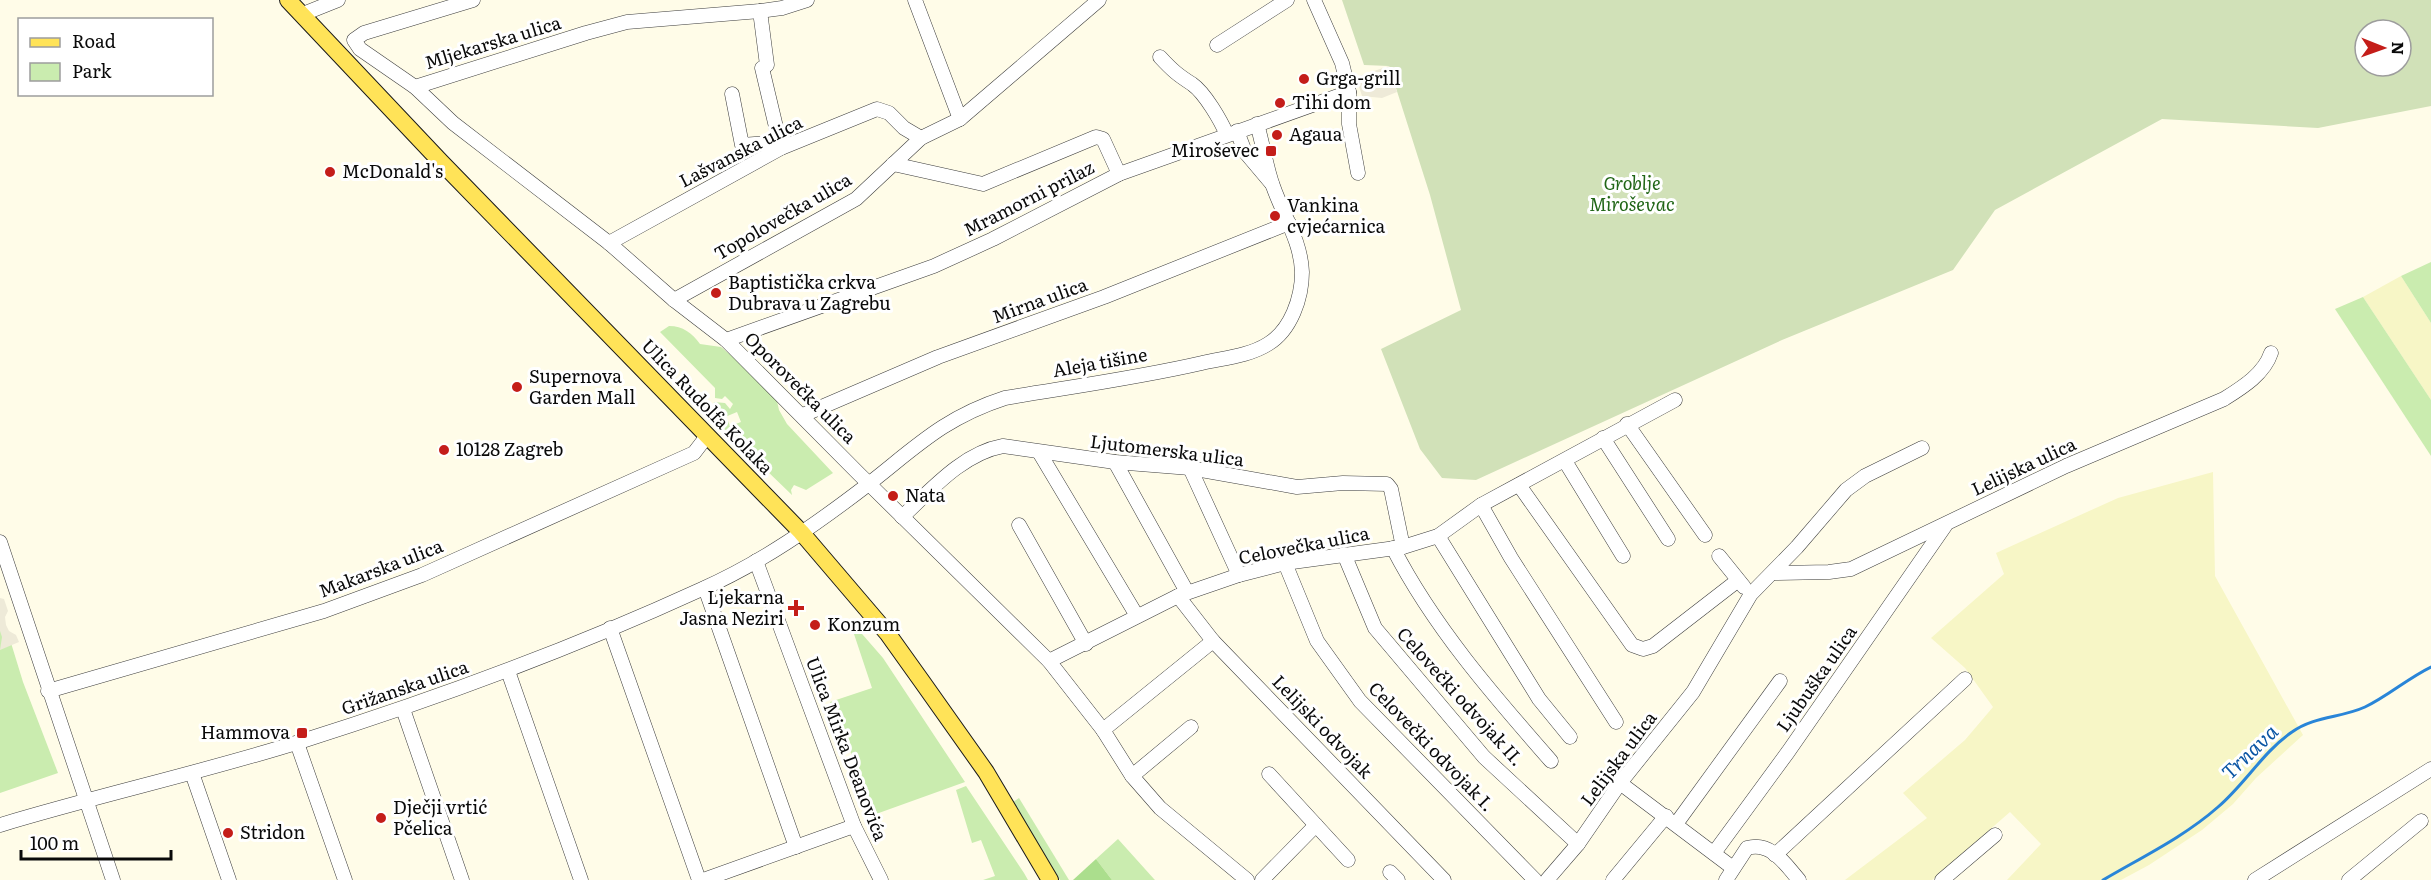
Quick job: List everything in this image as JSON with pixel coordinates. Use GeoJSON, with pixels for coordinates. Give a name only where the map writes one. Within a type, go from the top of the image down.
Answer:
{"type":"FeatureCollection","features":[{"type":"Feature","properties":{"kind":"main road","name":"Ulica Rudolfa Kolaka"},"geometry":{"type":"LineString","coordinates":[[288,0],[441,162],[801,532],[888,634],[986,772],[1050,880]]}},
{"type":"Feature","properties":{"kind":"street"},"geometry":{"type":"LineString","coordinates":[[303,15],[338,0]]}},
{"type":"Feature","properties":{"kind":"street","name":"Oporovečka ulica"},"geometry":{"type":"LineString","coordinates":[[473,0],[364,33],[354,40],[360,49],[415,87],[453,123],[609,243],[674,300],[726,340],[1050,661],[1103,730],[1132,776],[1160,808],[1247,880]]}},
{"type":"Feature","properties":{"kind":"street","name":"Mljekarska ulica"},"geometry":{"type":"LineString","coordinates":[[415,87],[627,22],[760,11],[807,0]]}},
{"type":"Feature","properties":{"kind":"street"},"geometry":{"type":"LineString","coordinates":[[915,0],[960,119]]}},
{"type":"Feature","properties":{"kind":"street","name":"Topolovečka ulica"},"geometry":{"type":"LineString","coordinates":[[674,300],[856,199],[921,138],[960,119],[1099,0]]}},
{"type":"Feature","properties":{"kind":"street"},"geometry":{"type":"LineString","coordinates":[[1217,45],[1287,0]]}},
{"type":"Feature","properties":{"kind":"street"},"geometry":{"type":"LineString","coordinates":[[1314,0],[1334,43],[1349,93],[1349,124],[1358,173]]}},
{"type":"Feature","properties":{"kind":"street"},"geometry":{"type":"LineString","coordinates":[[732,94],[742,145],[781,145],[765,67],[760,11]]}},
{"type":"Feature","properties":{"kind":"street","name":"Aleja tišine"},"geometry":{"type":"LineString","coordinates":[[1160,57],[1182,79],[1194,86],[1272,185]]}},
{"type":"Feature","properties":{"kind":"street","name":"Mramorni prilaz"},"geometry":{"type":"LineString","coordinates":[[726,340],[934,266],[993,239],[1119,174],[1349,93]]}},
{"type":"Feature","properties":{"kind":"street","name":"Lašvanska ulica"},"geometry":{"type":"LineString","coordinates":[[609,243],[781,145],[877,109],[889,113],[903,128],[921,138]]}},
{"type":"Feature","properties":{"kind":"street","name":"Aleja tišine"},"geometry":{"type":"LineString","coordinates":[[801,532],[820,521],[932,432],[966,412],[1005,398],[1196,365],[1244,354],[1268,344],[1295,309],[1301,284],[1301,261],[1289,223],[1272,185],[1257,124]]}},
{"type":"Feature","properties":{"kind":"street"},"geometry":{"type":"LineString","coordinates":[[892,164],[983,184],[1096,137],[1103,140],[1119,174]]}},
{"type":"Feature","properties":{"kind":"street","name":"Mirna ulica"},"geometry":{"type":"LineString","coordinates":[[803,416],[938,357],[1104,297],[1289,223]]}},
{"type":"Feature","properties":{"kind":"street","name":"Lelijska ulica"},"geometry":{"type":"LineString","coordinates":[[1773,573],[1829,572],[1851,569],[2066,466],[2224,399],[2241,389],[2262,370],[2271,353]]}},
{"type":"Feature","properties":{"kind":"street","name":"Celovečka ulica"},"geometry":{"type":"LineString","coordinates":[[1050,661],[1182,594],[1239,575],[1285,563],[1398,547],[1438,536],[1481,506],[1675,400]]}},
{"type":"Feature","properties":{"kind":"street"},"geometry":{"type":"LineString","coordinates":[[1628,424],[1705,535]]}},
{"type":"Feature","properties":{"kind":"street","name":"Makarska ulica"},"geometry":{"type":"LineString","coordinates":[[48,690],[324,611],[422,575],[694,453],[707,436]]}},
{"type":"Feature","properties":{"kind":"street"},"geometry":{"type":"LineString","coordinates":[[1603,438],[1668,539]]}},
{"type":"Feature","properties":{"kind":"street","name":"Ljutomerska ulica"},"geometry":{"type":"LineString","coordinates":[[902,516],[943,479],[985,449],[1003,446],[1115,462],[1190,468],[1297,488],[1343,483],[1387,484],[1391,489],[1398,547]]}},
{"type":"Feature","properties":{"kind":"street","name":"Lelijska ulica"},"geometry":{"type":"LineString","coordinates":[[1547,880],[1578,844],[1620,783],[1693,692],[1752,594],[1846,490],[1874,471],[1922,448]]}},
{"type":"Feature","properties":{"kind":"street"},"geometry":{"type":"LineString","coordinates":[[1039,452],[1137,616]]}},
{"type":"Feature","properties":{"kind":"street"},"geometry":{"type":"LineString","coordinates":[[1564,461],[1623,556]]}},
{"type":"Feature","properties":{"kind":"street","name":"Lelijski odvojak"},"geometry":{"type":"LineString","coordinates":[[1115,462],[1182,594],[1213,641],[1444,880]]}},
{"type":"Feature","properties":{"kind":"street"},"geometry":{"type":"LineString","coordinates":[[1190,468],[1239,575]]}},
{"type":"Feature","properties":{"kind":"street"},"geometry":{"type":"LineString","coordinates":[[1519,485],[1632,645],[1643,649],[1653,646],[1737,581]]}},
{"type":"Feature","properties":{"kind":"street"},"geometry":{"type":"LineString","coordinates":[[1481,506],[1511,558],[1616,722]]}},
{"type":"Feature","properties":{"kind":"street","name":"Ljubuška ulica"},"geometry":{"type":"LineString","coordinates":[[1714,853],[1788,752],[1946,524]]}},
{"type":"Feature","properties":{"kind":"street"},"geometry":{"type":"LineString","coordinates":[[1019,525],[1086,644]]}},
{"type":"Feature","properties":{"kind":"street","name":"Grižanska ulica"},"geometry":{"type":"LineString","coordinates":[[0,825],[297,742],[403,709],[508,671],[705,588],[756,561],[801,532]]}},
{"type":"Feature","properties":{"kind":"street"},"geometry":{"type":"LineString","coordinates":[[1438,536],[1539,699],[1570,737]]}},
{"type":"Feature","properties":{"kind":"street"},"geometry":{"type":"LineString","coordinates":[[0,542],[113,880]]}},
{"type":"Feature","properties":{"kind":"street"},"geometry":{"type":"LineString","coordinates":[[1398,547],[1412,585],[1474,669],[1551,761]]}},
{"type":"Feature","properties":{"kind":"street","name":"Celovečki odvojak II."},"geometry":{"type":"LineString","coordinates":[[1344,554],[1375,628],[1484,756],[1578,844]]}},
{"type":"Feature","properties":{"kind":"street"},"geometry":{"type":"LineString","coordinates":[[1719,556],[1737,581],[1752,594]]}},
{"type":"Feature","properties":{"kind":"street","name":"Ulica Mirka Deanovića"},"geometry":{"type":"LineString","coordinates":[[756,561],[854,826],[881,880]]}},
{"type":"Feature","properties":{"kind":"street","name":"Celovečki odvojak I."},"geometry":{"type":"LineString","coordinates":[[1285,563],[1317,641],[1360,701],[1535,880]]}},
{"type":"Feature","properties":{"kind":"street"},"geometry":{"type":"LineString","coordinates":[[705,588],[796,847]]}},
{"type":"Feature","properties":{"kind":"street"},"geometry":{"type":"LineString","coordinates":[[610,628],[701,880],[854,826]]}},
{"type":"Feature","properties":{"kind":"street"},"geometry":{"type":"LineString","coordinates":[[1103,730],[1213,641]]}},
{"type":"Feature","properties":{"kind":"street"},"geometry":{"type":"LineString","coordinates":[[508,671],[581,880]]}},
{"type":"Feature","properties":{"kind":"street"},"geometry":{"type":"LineString","coordinates":[[1775,855],[1965,679]]}},
{"type":"Feature","properties":{"kind":"street"},"geometry":{"type":"LineString","coordinates":[[1613,880],[1671,820],[1780,681]]}},
{"type":"Feature","properties":{"kind":"street"},"geometry":{"type":"LineString","coordinates":[[403,709],[462,880]]}},
{"type":"Feature","properties":{"kind":"street"},"geometry":{"type":"LineString","coordinates":[[1132,776],[1191,727]]}},
{"type":"Feature","properties":{"kind":"street"},"geometry":{"type":"LineString","coordinates":[[297,742],[345,880]]}},
{"type":"Feature","properties":{"kind":"street"},"geometry":{"type":"LineString","coordinates":[[2255,880],[2431,769]]}},
{"type":"Feature","properties":{"kind":"street"},"geometry":{"type":"LineString","coordinates":[[192,773],[229,880]]}},
{"type":"Feature","properties":{"kind":"street"},"geometry":{"type":"LineString","coordinates":[[1269,774],[1348,860]]}},
{"type":"Feature","properties":{"kind":"street"},"geometry":{"type":"LineString","coordinates":[[1620,783],[1714,853],[1730,874],[1747,848],[1758,845],[1767,847],[1799,880]]}},
{"type":"Feature","properties":{"kind":"street"},"geometry":{"type":"LineString","coordinates":[[2349,880],[2421,821]]}},
{"type":"Feature","properties":{"kind":"street"},"geometry":{"type":"LineString","coordinates":[[1262,880],[1316,825]]}},
{"type":"Feature","properties":{"kind":"street"},"geometry":{"type":"LineString","coordinates":[[1942,880],[1995,835]]}},
{"type":"Feature","properties":{"kind":"green space","name":"Groblje Miroševac"},"geometry":{"type":"Polygon","coordinates":[[[1342,0],[2431,0],[2431,106],[2318,128],[2162,119],[1995,210],[1953,270],[1782,340],[1476,480],[1442,478],[1420,449],[1381,349],[1461,310],[1430,195],[1389,66],[1364,65],[1342,0]]]}},
{"type":"Feature","properties":{"kind":"green space"},"geometry":{"type":"Polygon","coordinates":[[[2431,262],[2431,323],[2401,276],[2431,262]]]}},
{"type":"Feature","properties":{"kind":"green space"},"geometry":{"type":"Polygon","coordinates":[[[2401,276],[2431,323],[2431,400],[2363,297],[2401,276]]]}},
{"type":"Feature","properties":{"kind":"green space"},"geometry":{"type":"Polygon","coordinates":[[[2363,297],[2431,400],[2431,456],[2335,309],[2363,297]]]}},
{"type":"Feature","properties":{"kind":"green space"},"geometry":{"type":"Polygon","coordinates":[[[669,326],[687,331],[700,344],[721,347],[758,378],[777,401],[787,424],[833,473],[806,490],[794,485],[791,490],[792,495],[764,468],[745,444],[743,446],[746,451],[743,454],[711,421],[718,416],[725,422],[728,421],[730,426],[741,422],[737,412],[725,417],[713,407],[714,402],[725,403],[730,409],[733,404],[725,396],[722,399],[715,398],[715,388],[660,332],[669,326]]]}},
{"type":"Feature","properties":{"kind":"green space"},"geometry":{"type":"Polygon","coordinates":[[[2213,472],[2215,576],[2303,735],[2256,778],[2233,804],[2202,830],[2149,865],[2121,880],[2007,880],[2041,844],[2010,812],[1932,880],[1845,880],[1927,818],[1903,793],[1965,740],[1993,707],[1965,668],[1931,638],[2004,574],[1996,553],[2118,498],[2213,472]]]}},
{"type":"Feature","properties":{"kind":"green space"},"geometry":{"type":"Polygon","coordinates":[[[0,607],[23,682],[58,773],[0,793],[0,607]]]}},
{"type":"Feature","properties":{"kind":"green space"},"geometry":{"type":"Polygon","coordinates":[[[849,619],[883,658],[965,782],[876,814],[830,702],[872,688],[849,619]]]}},
{"type":"Feature","properties":{"kind":"green space"},"geometry":{"type":"Polygon","coordinates":[[[966,786],[1028,880],[983,880],[995,876],[981,840],[972,843],[956,790],[966,786]]]}},
{"type":"Feature","properties":{"kind":"green space"},"geometry":{"type":"Polygon","coordinates":[[[1019,798],[1069,880],[1060,880],[1013,802],[1019,798]]]}},
{"type":"Feature","properties":{"kind":"green space"},"geometry":{"type":"Polygon","coordinates":[[[1118,839],[1155,880],[1112,880],[1096,859],[1118,839]]]}},
{"type":"Feature","properties":{"kind":"green space"},"geometry":{"type":"Polygon","coordinates":[[[1096,859],[1112,880],[1073,880],[1096,859]]]}},
{"type":"Feature","properties":{"kind":"shaded area"},"geometry":{"type":"Polygon","coordinates":[[[1389,66],[1397,92],[1382,98],[1362,96],[1356,77],[1389,66]]]}},
{"type":"Feature","properties":{"kind":"shaded area"},"geometry":{"type":"Polygon","coordinates":[[[0,598],[4,599],[8,611],[5,617],[6,625],[9,631],[16,635],[19,642],[0,650],[2,637],[0,598]]]}},
{"type":"Feature","properties":{"kind":"waterway","name":"Trnava"},"geometry":{"type":"LineString","coordinates":[[2103,880],[2205,818],[2228,798],[2272,749],[2292,732],[2309,723],[2365,707],[2431,667]]}},
{"type":"Feature","properties":{"kind":"place","name":"Grga-grill"},"geometry":{"type":"Point","coordinates":[1304,79]}},
{"type":"Feature","properties":{"kind":"place","name":"Tihi dom"},"geometry":{"type":"Point","coordinates":[1280,103]}},
{"type":"Feature","properties":{"kind":"place","name":"Agaua"},"geometry":{"type":"Point","coordinates":[1277,135]}},
{"type":"Feature","properties":{"kind":"place","name":"Miroševec"},"geometry":{"type":"Point","coordinates":[1271,151]}},
{"type":"Feature","properties":{"kind":"place","name":"McDonald's"},"geometry":{"type":"Point","coordinates":[330,172]}},
{"type":"Feature","properties":{"kind":"place","name":"Vankina cvjećarnica"},"geometry":{"type":"Point","coordinates":[1275,216]}},
{"type":"Feature","properties":{"kind":"place","name":"Baptistička crkva Dubrava u Zagrebu"},"geometry":{"type":"Point","coordinates":[716,293]}},
{"type":"Feature","properties":{"kind":"place","name":"Supernova Garden Mall"},"geometry":{"type":"Point","coordinates":[517,387]}},
{"type":"Feature","properties":{"kind":"place","name":"10128 Zagreb"},"geometry":{"type":"Point","coordinates":[444,450]}},
{"type":"Feature","properties":{"kind":"place","name":"Nata"},"geometry":{"type":"Point","coordinates":[893,496]}},
{"type":"Feature","properties":{"kind":"place","name":"Ljekarna Jasna Neziri"},"geometry":{"type":"Point","coordinates":[796,608]}},
{"type":"Feature","properties":{"kind":"place","name":"Konzum"},"geometry":{"type":"Point","coordinates":[815,625]}},
{"type":"Feature","properties":{"kind":"place","name":"Hammova"},"geometry":{"type":"Point","coordinates":[302,733]}},
{"type":"Feature","properties":{"kind":"place","name":"Dječji vrtić Pčelica"},"geometry":{"type":"Point","coordinates":[381,818]}},
{"type":"Feature","properties":{"kind":"place","name":"Stridon"},"geometry":{"type":"Point","coordinates":[228,833]}}]}
